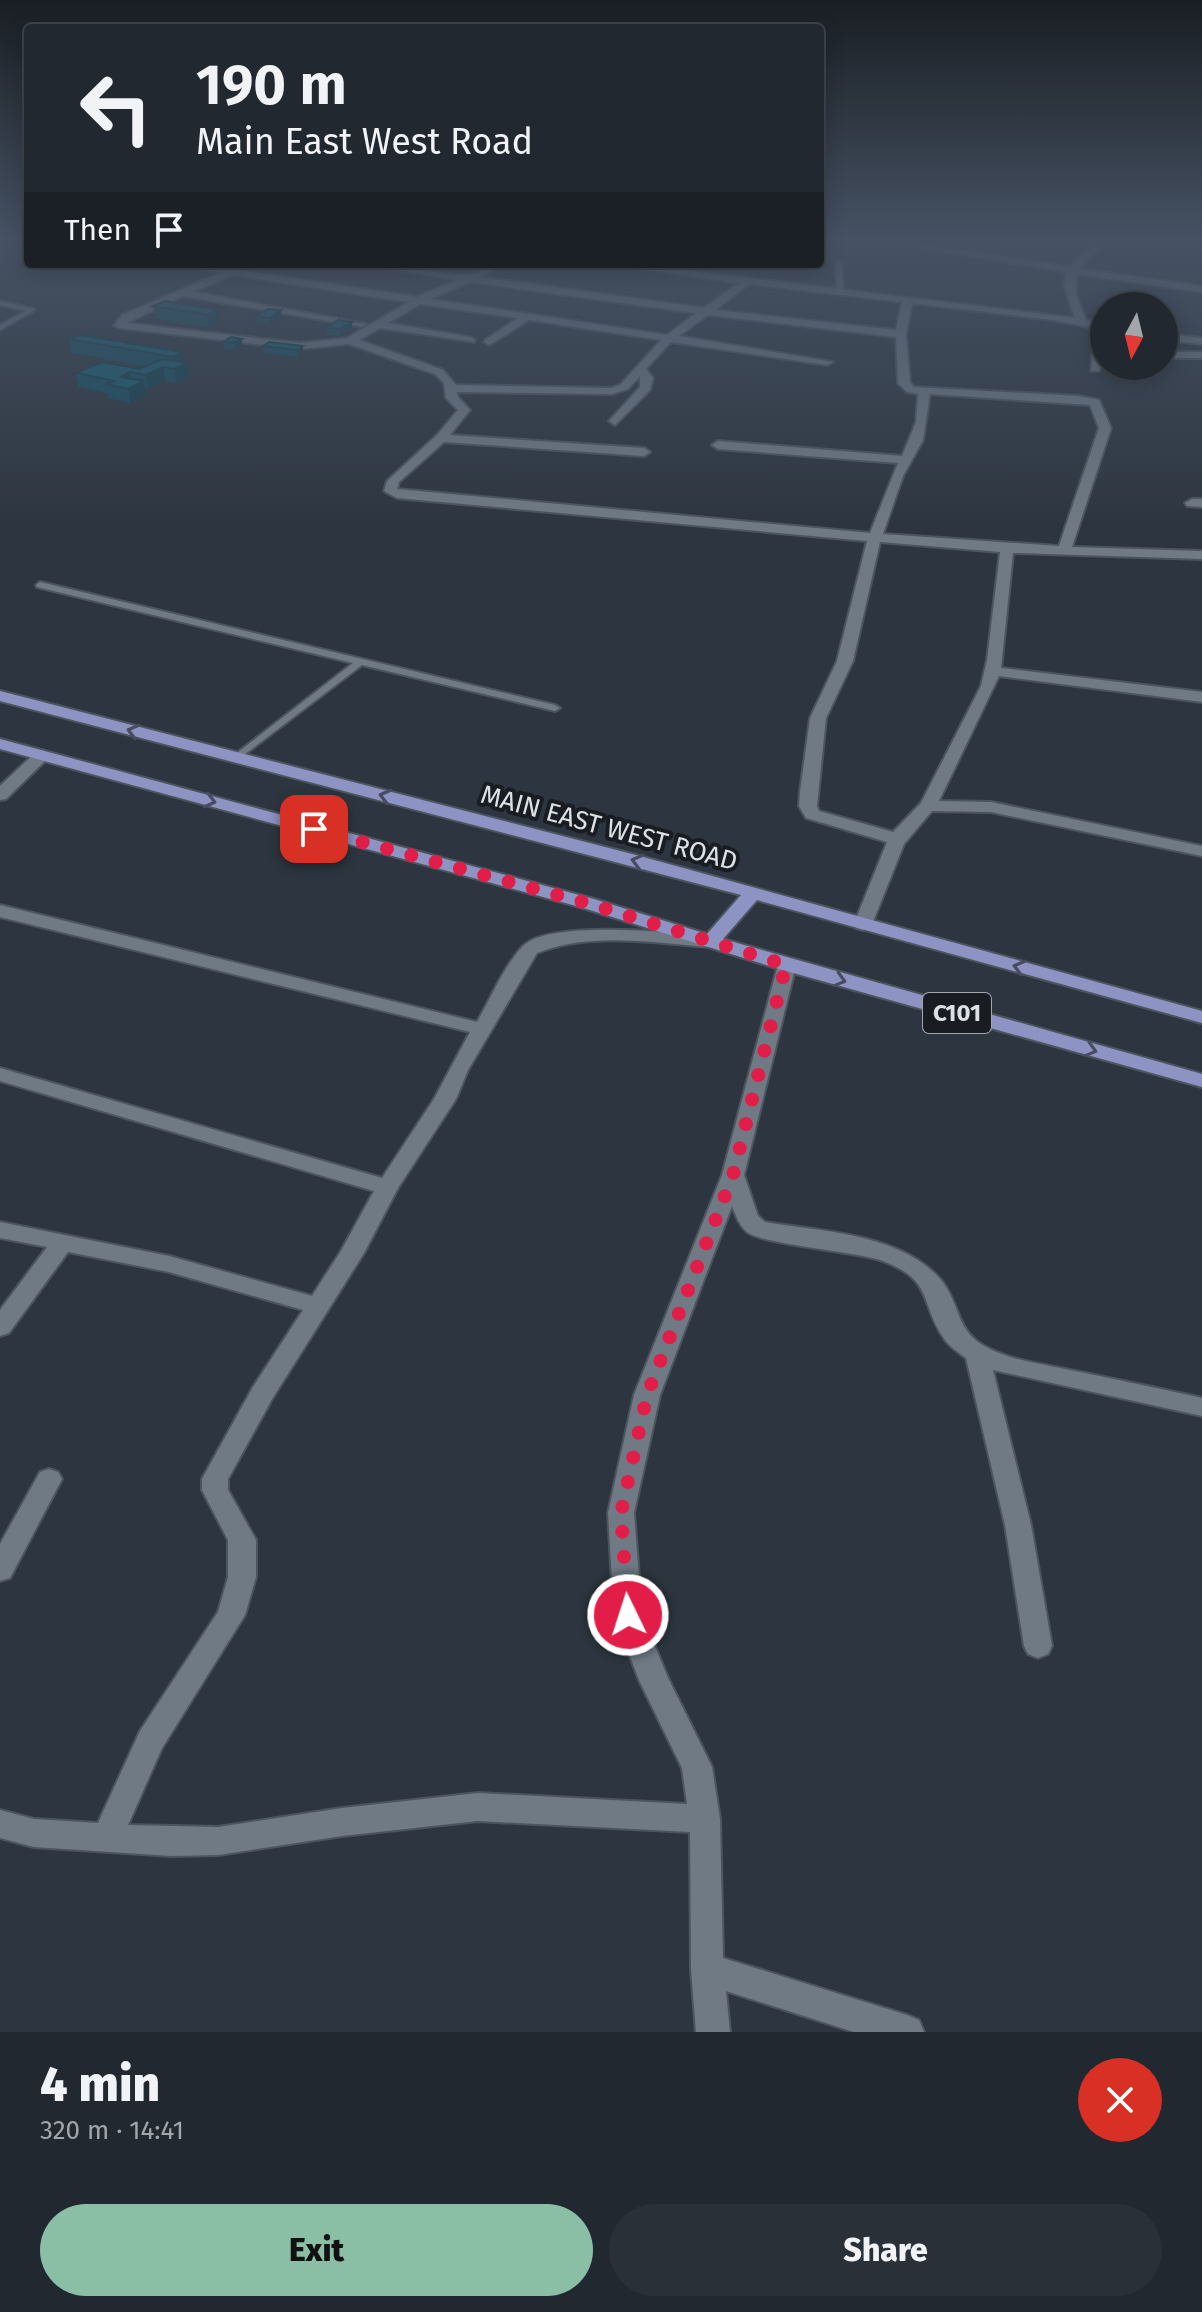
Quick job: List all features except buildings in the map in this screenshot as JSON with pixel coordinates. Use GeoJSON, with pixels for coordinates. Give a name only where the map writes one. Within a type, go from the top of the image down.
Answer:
{"type":"FeatureCollection","features":[{"type":"Feature","properties":{"kind":"main road","name":"MAIN EAST WEST ROAD"},"geometry":{"type":"LineString","coordinates":[[0,696],[630,859],[1202,1017]]}},
{"type":"Feature","properties":{"kind":"main road","name":"C101"},"geometry":{"type":"LineString","coordinates":[[0,744],[587,903],[786,965],[1202,1081]]}},
{"type":"Feature","properties":{"kind":"main road"},"geometry":{"type":"LineString","coordinates":[[712,941],[752,894]]}},
{"type":"Feature","properties":{"kind":"street"},"geometry":{"type":"LineString","coordinates":[[204,335],[300,346],[350,341],[439,372],[450,382],[452,398],[464,410],[441,438],[393,481],[390,491],[402,495],[1007,549],[1202,555]]}},
{"type":"Feature","properties":{"kind":"street"},"geometry":{"type":"LineString","coordinates":[[350,341],[360,335]]}},
{"type":"Feature","properties":{"kind":"street"},"geometry":{"type":"LineString","coordinates":[[438,335],[470,340]]}},
{"type":"Feature","properties":{"kind":"street"},"geometry":{"type":"LineString","coordinates":[[489,342],[500,335]]}},
{"type":"Feature","properties":{"kind":"street"},"geometry":{"type":"LineString","coordinates":[[641,335],[827,362]]}},
{"type":"Feature","properties":{"kind":"street"},"geometry":{"type":"LineString","coordinates":[[452,388],[612,391],[624,387],[674,335]]}},
{"type":"Feature","properties":{"kind":"street"},"geometry":{"type":"LineString","coordinates":[[901,335],[904,383],[911,390],[1095,402],[1105,428],[1064,551]]}},
{"type":"Feature","properties":{"kind":"street"},"geometry":{"type":"LineString","coordinates":[[1178,338],[1202,341]]}},
{"type":"Feature","properties":{"kind":"street"},"geometry":{"type":"LineString","coordinates":[[1178,355],[1202,355]]}},
{"type":"Feature","properties":{"kind":"street"},"geometry":{"type":"LineString","coordinates":[[615,421],[646,388],[647,378],[640,369]]}},
{"type":"Feature","properties":{"kind":"street"},"geometry":{"type":"LineString","coordinates":[[897,839],[812,814],[808,806],[818,718],[845,661],[875,536],[922,422],[924,392]]}},
{"type":"Feature","properties":{"kind":"street"},"geometry":{"type":"LineString","coordinates":[[441,438],[644,452]]}},
{"type":"Feature","properties":{"kind":"street"},"geometry":{"type":"LineString","coordinates":[[718,445],[906,460]]}},
{"type":"Feature","properties":{"kind":"street"},"geometry":{"type":"LineString","coordinates":[[863,924],[897,839],[914,815],[928,806],[973,721],[992,671],[1007,549]]}},
{"type":"Feature","properties":{"kind":"street"},"geometry":{"type":"LineString","coordinates":[[992,671],[1202,697]]}},
{"type":"Feature","properties":{"kind":"street"},"geometry":{"type":"LineString","coordinates":[[0,795],[42,755]]}},
{"type":"Feature","properties":{"kind":"street"},"geometry":{"type":"LineString","coordinates":[[928,806],[973,804],[1202,851]]}},
{"type":"Feature","properties":{"kind":"street"},"geometry":{"type":"LineString","coordinates":[[0,911],[482,1029]]}},
{"type":"Feature","properties":{"kind":"street"},"geometry":{"type":"LineString","coordinates":[[107,1838],[151,1740],[231,1615],[242,1577],[242,1540],[215,1490],[215,1479],[262,1394],[352,1253],[387,1187],[445,1099],[458,1070],[530,949],[544,941],[630,936],[712,941]]}},
{"type":"Feature","properties":{"kind":"street"},"geometry":{"type":"LineString","coordinates":[[713,2032],[707,1969],[705,1819],[697,1767],[654,1680],[628,1615],[621,1513],[647,1395],[733,1175],[786,965]]}},
{"type":"Feature","properties":{"kind":"street"},"geometry":{"type":"LineString","coordinates":[[0,1074],[387,1187]]}},
{"type":"Feature","properties":{"kind":"street"},"geometry":{"type":"LineString","coordinates":[[733,1175],[748,1219],[758,1229],[864,1247],[892,1256],[919,1271],[935,1288],[953,1334],[977,1354],[1012,1367],[1202,1407]]}},
{"type":"Feature","properties":{"kind":"street"},"geometry":{"type":"LineString","coordinates":[[0,1230],[169,1264],[318,1306]]}},
{"type":"Feature","properties":{"kind":"street"},"geometry":{"type":"LineString","coordinates":[[0,1327],[64,1241]]}},
{"type":"Feature","properties":{"kind":"street"},"geometry":{"type":"LineString","coordinates":[[977,1354],[1018,1525],[1038,1646]]}},
{"type":"Feature","properties":{"kind":"street"},"geometry":{"type":"LineString","coordinates":[[0,1570],[49,1479]]}},
{"type":"Feature","properties":{"kind":"street"},"geometry":{"type":"LineString","coordinates":[[0,1824],[34,1833],[218,1841],[342,1822],[478,1807],[705,1819]]}},
{"type":"Feature","properties":{"kind":"street"},"geometry":{"type":"LineString","coordinates":[[707,1969],[907,2032]]}},
{"type":"Feature","properties":{"kind":"lane"},"geometry":{"type":"LineString","coordinates":[[40,585],[555,708]]}},
{"type":"Feature","properties":{"kind":"lane"},"geometry":{"type":"LineString","coordinates":[[236,758],[360,662]]}},
{"type":"Feature","properties":{"kind":"route"},"geometry":{"type":"LineString","coordinates":[[314,829],[587,903],[786,965],[733,1175],[647,1395],[621,1513],[628,1615]]}}]}
